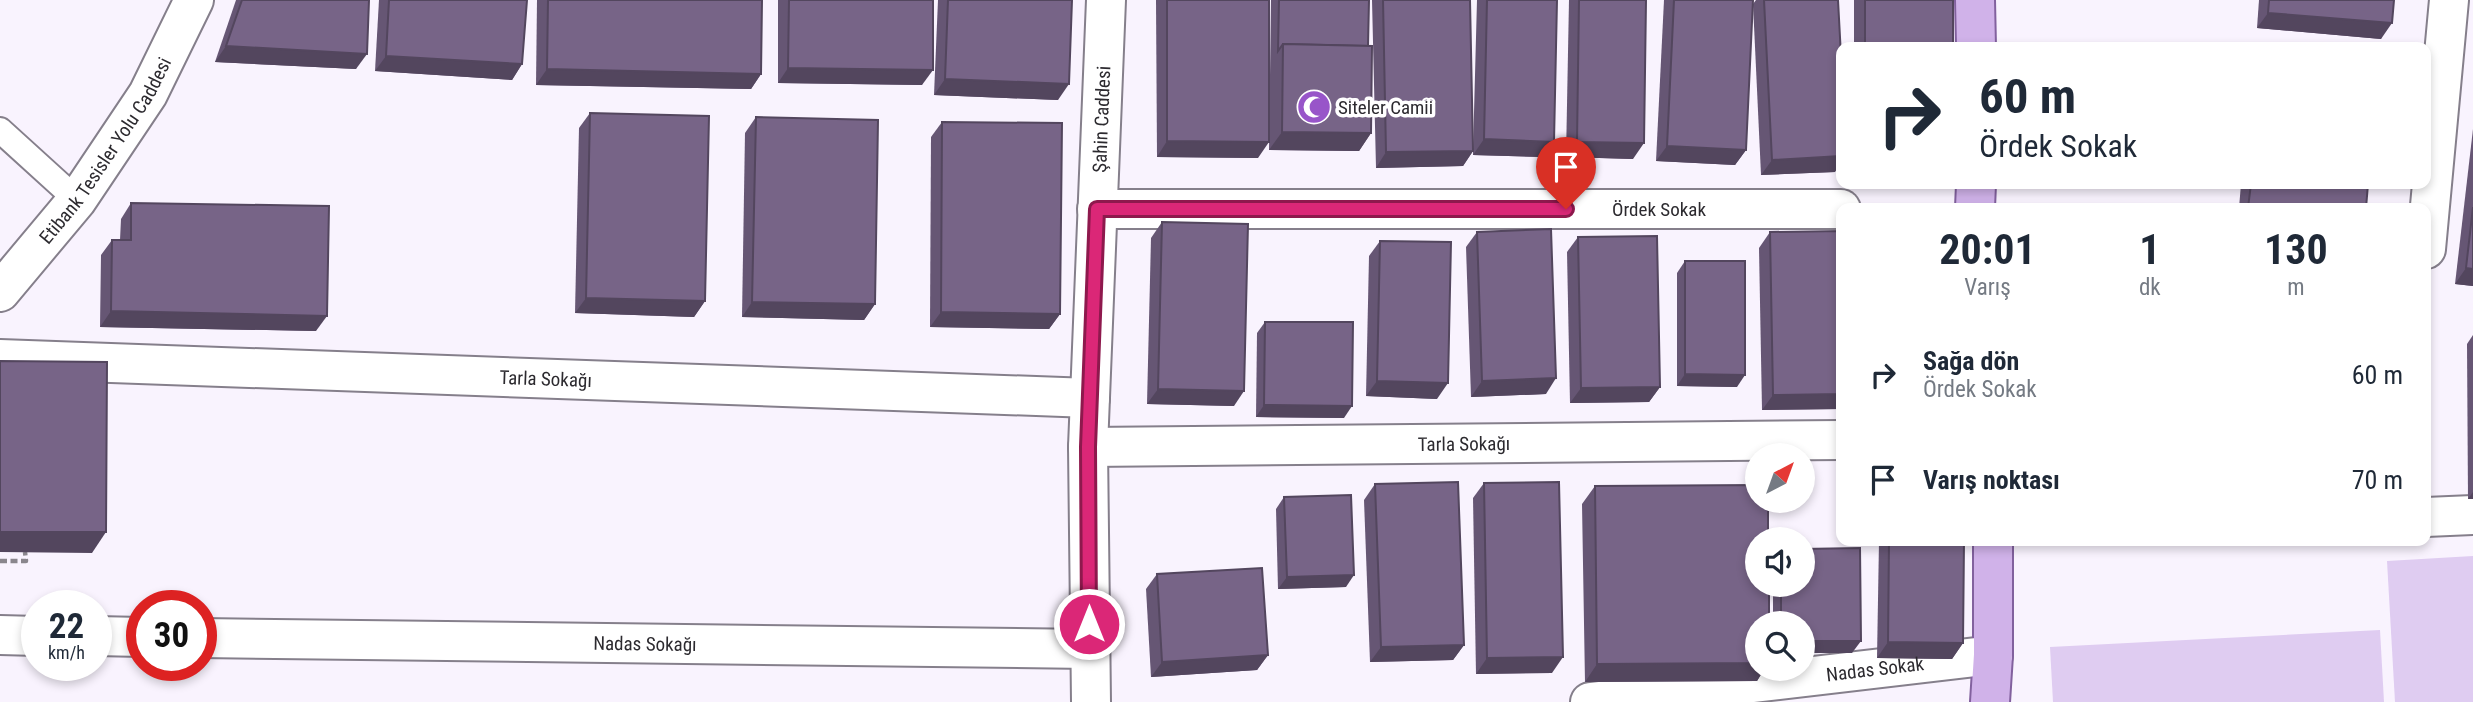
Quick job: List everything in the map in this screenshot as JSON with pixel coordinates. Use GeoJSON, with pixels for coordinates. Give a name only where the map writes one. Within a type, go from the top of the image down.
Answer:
{"type":"FeatureCollection","features":[{"type":"Feature","properties":{"kind":"main road"},"geometry":{"type":"LineString","coordinates":[[1975,0],[1976,42]]}},
{"type":"Feature","properties":{"kind":"main road"},"geometry":{"type":"LineString","coordinates":[[1990,702],[1994,546]]}},
{"type":"Feature","properties":{"kind":"street","name":"Etibank Tesisler Yolu Caddesi"},"geometry":{"type":"LineString","coordinates":[[0,292],[78,200],[148,94],[194,0]]}},
{"type":"Feature","properties":{"kind":"street","name":"Şahin Caddesi"},"geometry":{"type":"LineString","coordinates":[[1091,702],[1088,447],[1106,0]]}},
{"type":"Feature","properties":{"kind":"street"},"geometry":{"type":"LineString","coordinates":[[2430,203],[2449,0]]}},
{"type":"Feature","properties":{"kind":"street","name":"Ördek Sokak"},"geometry":{"type":"LineString","coordinates":[[1097,209],[1836,209]]}},
{"type":"Feature","properties":{"kind":"street","name":"Tarla Sokağı"},"geometry":{"type":"LineString","coordinates":[[0,359],[1090,398]]}},
{"type":"Feature","properties":{"kind":"street","name":"Tarla Sokağı"},"geometry":{"type":"LineString","coordinates":[[1088,447],[1836,440]]}},
{"type":"Feature","properties":{"kind":"street"},"geometry":{"type":"LineString","coordinates":[[2431,517],[2473,514]]}},
{"type":"Feature","properties":{"kind":"street"},"geometry":{"type":"LineString","coordinates":[[0,635],[21,636]]}},
{"type":"Feature","properties":{"kind":"street","name":"Nadas Sokağı"},"geometry":{"type":"LineString","coordinates":[[217,638],[1089,649]]}},
{"type":"Feature","properties":{"kind":"street","name":"Nadas Sokak"},"geometry":{"type":"LineString","coordinates":[[1590,702],[1993,655]]}},
{"type":"Feature","properties":{"kind":"lane"},"geometry":{"type":"LineString","coordinates":[[0,130],[78,200]]}},
{"type":"Feature","properties":{"kind":"path"},"geometry":{"type":"LineString","coordinates":[[0,561],[26,561],[25,552]]}},
{"type":"Feature","properties":{"kind":"shaded area"},"geometry":{"type":"Polygon","coordinates":[[[2473,556],[2473,702],[2395,702],[2387,561],[2473,556]]]}},
{"type":"Feature","properties":{"kind":"shaded area"},"geometry":{"type":"Polygon","coordinates":[[[2380,630],[2384,702],[2053,702],[2050,647],[2380,630]]]}},
{"type":"Feature","properties":{"kind":"building"},"geometry":{"type":"Polygon","coordinates":[[[242,0],[369,0],[367,54],[226,46],[242,0]]]}},
{"type":"Feature","properties":{"kind":"building"},"geometry":{"type":"Polygon","coordinates":[[[389,0],[527,0],[522,64],[386,56],[389,0]]]}},
{"type":"Feature","properties":{"kind":"building"},"geometry":{"type":"Polygon","coordinates":[[[548,0],[762,0],[761,74],[547,69],[548,0]]]}},
{"type":"Feature","properties":{"kind":"building"},"geometry":{"type":"Polygon","coordinates":[[[789,0],[933,0],[933,70],[788,68],[789,0]]]}},
{"type":"Feature","properties":{"kind":"building"},"geometry":{"type":"Polygon","coordinates":[[[948,0],[1072,0],[1069,84],[945,79],[948,0]]]}},
{"type":"Feature","properties":{"kind":"building"},"geometry":{"type":"Polygon","coordinates":[[[1167,0],[1269,0],[1269,142],[1167,141],[1167,0]]]}},
{"type":"Feature","properties":{"kind":"building"},"geometry":{"type":"Polygon","coordinates":[[[1279,0],[1369,0],[1368,46],[1283,44],[1278,51],[1279,0]]]}},
{"type":"Feature","properties":{"kind":"building"},"geometry":{"type":"Polygon","coordinates":[[[1383,0],[1470,0],[1473,151],[1386,152],[1383,0]]]}},
{"type":"Feature","properties":{"kind":"building"},"geometry":{"type":"Polygon","coordinates":[[[1487,0],[1557,0],[1554,142],[1484,139],[1487,0]]]}},
{"type":"Feature","properties":{"kind":"building"},"geometry":{"type":"Polygon","coordinates":[[[1579,0],[1646,0],[1644,143],[1577,142],[1579,0]]]}},
{"type":"Feature","properties":{"kind":"building"},"geometry":{"type":"Polygon","coordinates":[[[1674,0],[1753,0],[1746,150],[1667,146],[1674,0]]]}},
{"type":"Feature","properties":{"kind":"building"},"geometry":{"type":"Polygon","coordinates":[[[1764,0],[1838,0],[1840,42],[1836,42],[1836,156],[1772,160],[1764,0]]]}},
{"type":"Feature","properties":{"kind":"building"},"geometry":{"type":"Polygon","coordinates":[[[1865,0],[1953,0],[1953,42],[1865,42],[1865,0]]]}},
{"type":"Feature","properties":{"kind":"building"},"geometry":{"type":"Polygon","coordinates":[[[2269,0],[2394,0],[2392,23],[2268,13],[2269,0]]]}},
{"type":"Feature","properties":{"kind":"building","name":"Siteler Camii"},"geometry":{"type":"Polygon","coordinates":[[[1283,44],[1372,46],[1371,133],[1282,132],[1283,44]]]}},
{"type":"Feature","properties":{"kind":"building"},"geometry":{"type":"Polygon","coordinates":[[[590,113],[709,116],[705,301],[586,298],[590,113]]]}},
{"type":"Feature","properties":{"kind":"building"},"geometry":{"type":"Polygon","coordinates":[[[756,117],[878,120],[875,304],[752,302],[756,117]]]}},
{"type":"Feature","properties":{"kind":"building"},"geometry":{"type":"Polygon","coordinates":[[[942,122],[1062,123],[1060,314],[941,312],[942,122]]]}},
{"type":"Feature","properties":{"kind":"building"},"geometry":{"type":"Polygon","coordinates":[[[2250,189],[2368,189],[2366,203],[2249,203],[2250,189]]]}},
{"type":"Feature","properties":{"kind":"building"},"geometry":{"type":"Polygon","coordinates":[[[131,203],[329,206],[327,316],[111,311],[112,240],[131,240],[131,203]]]}},
{"type":"Feature","properties":{"kind":"building"},"geometry":{"type":"Polygon","coordinates":[[[2473,207],[2473,269],[2466,268],[2473,207]]]}},
{"type":"Feature","properties":{"kind":"building"},"geometry":{"type":"Polygon","coordinates":[[[1162,222],[1248,224],[1244,391],[1158,389],[1162,222]]]}},
{"type":"Feature","properties":{"kind":"building"},"geometry":{"type":"Polygon","coordinates":[[[1551,229],[1556,378],[1482,381],[1477,232],[1551,229]]]}},
{"type":"Feature","properties":{"kind":"building"},"geometry":{"type":"Polygon","coordinates":[[[1836,231],[1836,394],[1773,395],[1770,232],[1836,231]]]}},
{"type":"Feature","properties":{"kind":"building"},"geometry":{"type":"Polygon","coordinates":[[[1657,236],[1660,387],[1581,388],[1578,237],[1657,236]]]}},
{"type":"Feature","properties":{"kind":"building"},"geometry":{"type":"Polygon","coordinates":[[[1380,241],[1451,242],[1448,383],[1377,381],[1380,241]]]}},
{"type":"Feature","properties":{"kind":"building"},"geometry":{"type":"Polygon","coordinates":[[[1685,261],[1745,261],[1745,375],[1685,374],[1685,261]]]}},
{"type":"Feature","properties":{"kind":"building"},"geometry":{"type":"Polygon","coordinates":[[[1265,322],[1353,322],[1352,406],[1264,405],[1265,322]]]}},
{"type":"Feature","properties":{"kind":"building"},"geometry":{"type":"Polygon","coordinates":[[[0,361],[107,362],[106,532],[0,532],[0,361]]]}},
{"type":"Feature","properties":{"kind":"building"},"geometry":{"type":"Polygon","coordinates":[[[1458,482],[1464,645],[1381,647],[1375,484],[1458,482]]]}},
{"type":"Feature","properties":{"kind":"building"},"geometry":{"type":"Polygon","coordinates":[[[1559,482],[1563,657],[1487,658],[1484,483],[1559,482]]]}},
{"type":"Feature","properties":{"kind":"building"},"geometry":{"type":"Polygon","coordinates":[[[1745,485],[1745,513],[1768,513],[1768,527],[1745,527],[1745,597],[1769,597],[1769,611],[1745,611],[1745,663],[1597,664],[1595,486],[1745,485]]]}},
{"type":"Feature","properties":{"kind":"building"},"geometry":{"type":"Polygon","coordinates":[[[1351,495],[1354,575],[1287,577],[1284,497],[1351,495]]]}},
{"type":"Feature","properties":{"kind":"building"},"geometry":{"type":"Polygon","coordinates":[[[1889,546],[1964,546],[1963,643],[1888,642],[1889,546]]]}},
{"type":"Feature","properties":{"kind":"building"},"geometry":{"type":"Polygon","coordinates":[[[1860,548],[1861,641],[1815,641],[1815,611],[1781,611],[1781,597],[1815,597],[1815,549],[1860,548]]]}},
{"type":"Feature","properties":{"kind":"building"},"geometry":{"type":"Polygon","coordinates":[[[1262,568],[1268,655],[1162,662],[1157,574],[1262,568]]]}},
{"type":"Feature","properties":{"kind":"place","name":"Siteler Camii"},"geometry":{"type":"Point","coordinates":[1314,107]}},
{"type":"Feature","properties":{"kind":"route"},"geometry":{"type":"LineString","coordinates":[[1089,624],[1088,447],[1097,209],[1566,209]]}}]}
